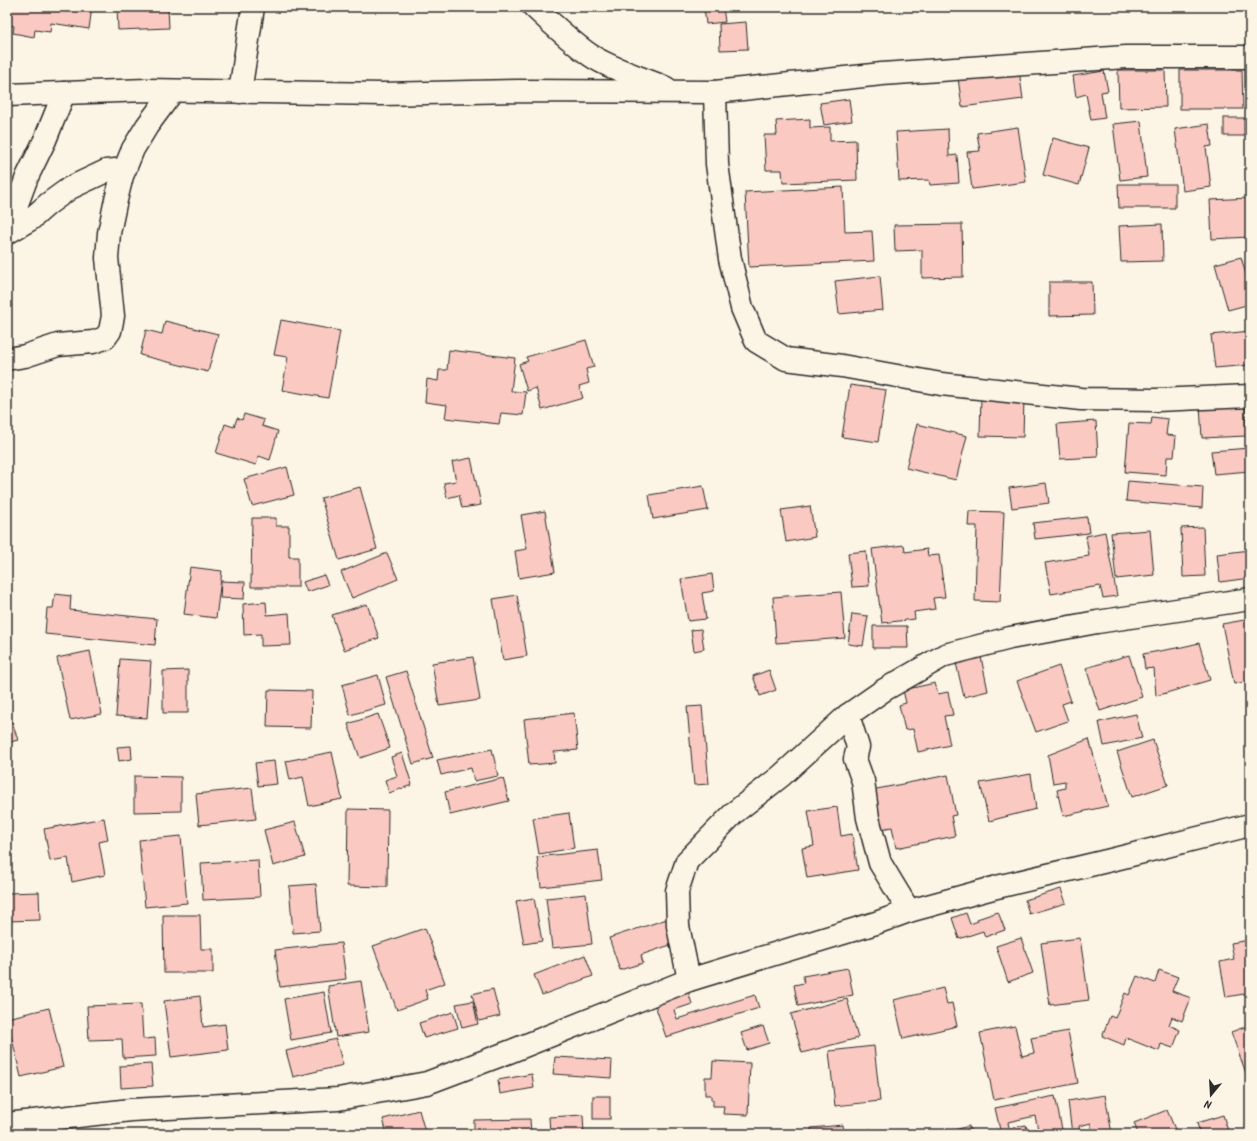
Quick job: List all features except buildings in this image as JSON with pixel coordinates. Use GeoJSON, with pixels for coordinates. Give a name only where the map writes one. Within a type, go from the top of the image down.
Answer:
{"type":"FeatureCollection","features":[{"type":"Feature","properties":{"kind":"street"},"geometry":{"type":"LineString","coordinates":[[240,92],[253,7]]}},
{"type":"Feature","properties":{"kind":"street"},"geometry":{"type":"LineString","coordinates":[[534,7],[571,40],[591,55],[621,70],[676,92]]}},
{"type":"Feature","properties":{"kind":"street"},"geometry":{"type":"LineString","coordinates":[[7,95],[147,90],[382,94],[520,91],[715,92],[882,74],[1111,58],[1250,57]]}},
{"type":"Feature","properties":{"kind":"street"},"geometry":{"type":"LineString","coordinates":[[7,359],[25,356],[58,345],[93,342],[105,338],[110,331],[113,316],[107,258],[109,232],[115,204],[125,169],[137,143],[173,90]]}},
{"type":"Feature","properties":{"kind":"street"},"geometry":{"type":"LineString","coordinates":[[715,92],[717,164],[730,259],[742,308],[756,340],[786,359],[842,366],[941,384],[1081,399],[1156,400],[1250,396]]}},
{"type":"Feature","properties":{"kind":"street"},"geometry":{"type":"LineString","coordinates":[[7,232],[27,177],[45,140],[64,93]]}},
{"type":"Feature","properties":{"kind":"street"},"geometry":{"type":"LineString","coordinates":[[7,232],[31,219],[70,188],[106,171],[125,169]]}},
{"type":"Feature","properties":{"kind":"street"},"geometry":{"type":"LineString","coordinates":[[689,980],[678,926],[677,891],[687,861],[735,812],[780,776],[848,715],[884,690],[945,655],[1010,638],[1097,622],[1250,599]]}},
{"type":"Feature","properties":{"kind":"street"},"geometry":{"type":"LineString","coordinates":[[848,715],[858,747],[856,759],[863,781],[868,818],[880,863],[908,911]]}},
{"type":"Feature","properties":{"kind":"street"},"geometry":{"type":"LineString","coordinates":[[7,1124],[131,1110],[338,1100],[427,1083],[689,980],[876,924],[908,911],[997,887],[1250,825]]}}]}
